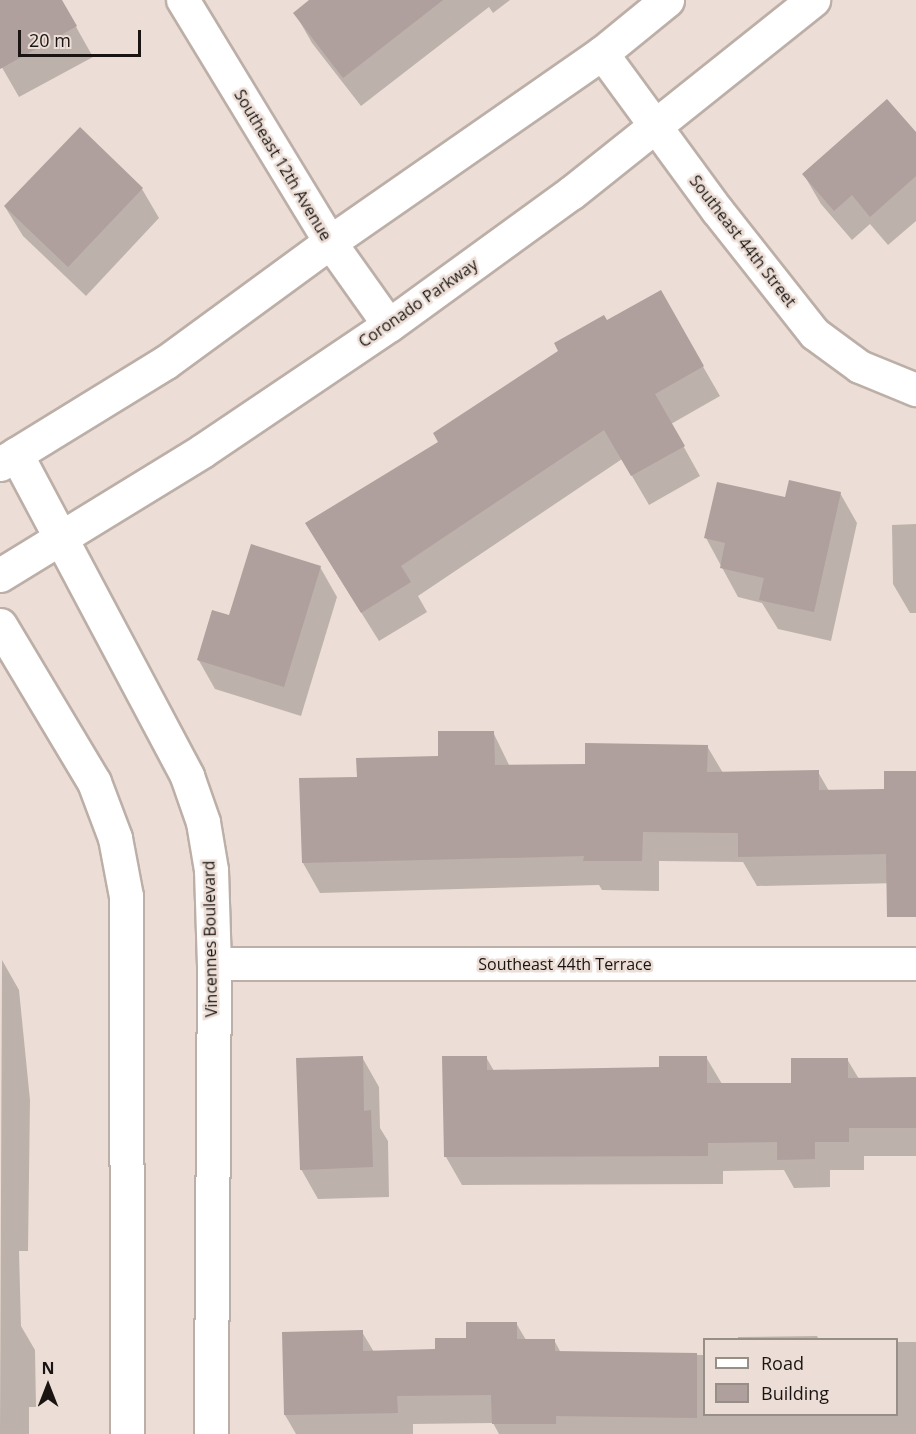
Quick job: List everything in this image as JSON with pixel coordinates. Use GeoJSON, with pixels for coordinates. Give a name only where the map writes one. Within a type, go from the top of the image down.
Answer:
{"type":"FeatureCollection","features":[{"type":"Feature","properties":{"kind":"street","name":"Southeast 12th Avenue"},"geometry":{"type":"LineString","coordinates":[[183,0],[330,242],[389,325]]}},
{"type":"Feature","properties":{"kind":"street"},"geometry":{"type":"LineString","coordinates":[[8,459],[166,362],[330,242],[602,53],[667,0]]}},
{"type":"Feature","properties":{"kind":"street","name":"Coronado Parkway"},"geometry":{"type":"LineString","coordinates":[[0,575],[202,451],[389,325],[571,193],[813,0]]}},
{"type":"Feature","properties":{"kind":"street","name":"Southeast 44th Street"},"geometry":{"type":"LineString","coordinates":[[602,53],[815,334],[860,367],[916,390]]}},
{"type":"Feature","properties":{"kind":"street","name":"Vincennes Boulevard"},"geometry":{"type":"LineString","coordinates":[[8,459],[59,540],[187,776],[203,822],[211,870],[214,964],[211,1434]]}},
{"type":"Feature","properties":{"kind":"street"},"geometry":{"type":"LineString","coordinates":[[0,625],[94,782],[115,838],[126,896],[127,1434]]}},
{"type":"Feature","properties":{"kind":"street","name":"Southeast 44th Terrace"},"geometry":{"type":"LineString","coordinates":[[214,964],[916,964]]}},
{"type":"Feature","properties":{"kind":"building"},"geometry":{"type":"Polygon","coordinates":[[[0,0],[62,0],[77,26],[0,69],[0,0]]]}},
{"type":"Feature","properties":{"kind":"building"},"geometry":{"type":"Polygon","coordinates":[[[309,0],[443,0],[343,78],[293,13],[309,0]]]}},
{"type":"Feature","properties":{"kind":"building"},"geometry":{"type":"Polygon","coordinates":[[[887,99],[916,132],[916,176],[870,217],[852,195],[834,211],[802,174],[887,99]]]}},
{"type":"Feature","properties":{"kind":"building"},"geometry":{"type":"Polygon","coordinates":[[[80,127],[143,188],[68,267],[4,206],[80,127]]]}},
{"type":"Feature","properties":{"kind":"building"},"geometry":{"type":"Polygon","coordinates":[[[661,290],[704,366],[655,394],[685,446],[631,476],[604,430],[401,566],[411,582],[361,613],[305,523],[438,442],[433,433],[558,351],[554,343],[604,315],[607,320],[661,290]]]}},
{"type":"Feature","properties":{"kind":"building"},"geometry":{"type":"Polygon","coordinates":[[[789,480],[841,492],[814,612],[759,600],[764,578],[720,568],[725,543],[704,538],[717,482],[785,497],[789,480]]]}},
{"type":"Feature","properties":{"kind":"building"},"geometry":{"type":"Polygon","coordinates":[[[251,544],[321,566],[284,687],[197,660],[212,610],[229,615],[251,544]]]}},
{"type":"Feature","properties":{"kind":"building"},"geometry":{"type":"Polygon","coordinates":[[[438,731],[494,731],[495,765],[585,764],[585,743],[708,745],[707,772],[819,770],[819,790],[884,789],[884,771],[916,771],[916,917],[887,917],[886,854],[738,857],[738,833],[643,832],[642,861],[583,861],[584,856],[302,863],[299,778],[357,777],[356,758],[438,756],[438,731]]]}},
{"type":"Feature","properties":{"kind":"building"},"geometry":{"type":"Polygon","coordinates":[[[363,1056],[364,1111],[371,1110],[373,1167],[300,1170],[296,1058],[363,1056]]]}},
{"type":"Feature","properties":{"kind":"building"},"geometry":{"type":"Polygon","coordinates":[[[442,1056],[487,1056],[487,1070],[659,1067],[659,1056],[707,1056],[707,1083],[791,1083],[791,1058],[848,1058],[848,1078],[916,1077],[916,1128],[849,1128],[849,1142],[815,1142],[815,1159],[777,1160],[777,1142],[708,1143],[708,1156],[444,1157],[442,1056]]]}},
{"type":"Feature","properties":{"kind":"building"},"geometry":{"type":"Polygon","coordinates":[[[466,1322],[517,1322],[517,1339],[555,1339],[555,1351],[697,1353],[697,1418],[556,1416],[556,1424],[492,1424],[491,1395],[397,1396],[398,1413],[284,1415],[282,1332],[363,1330],[363,1351],[435,1349],[435,1338],[466,1338],[466,1322]]]}}]}
